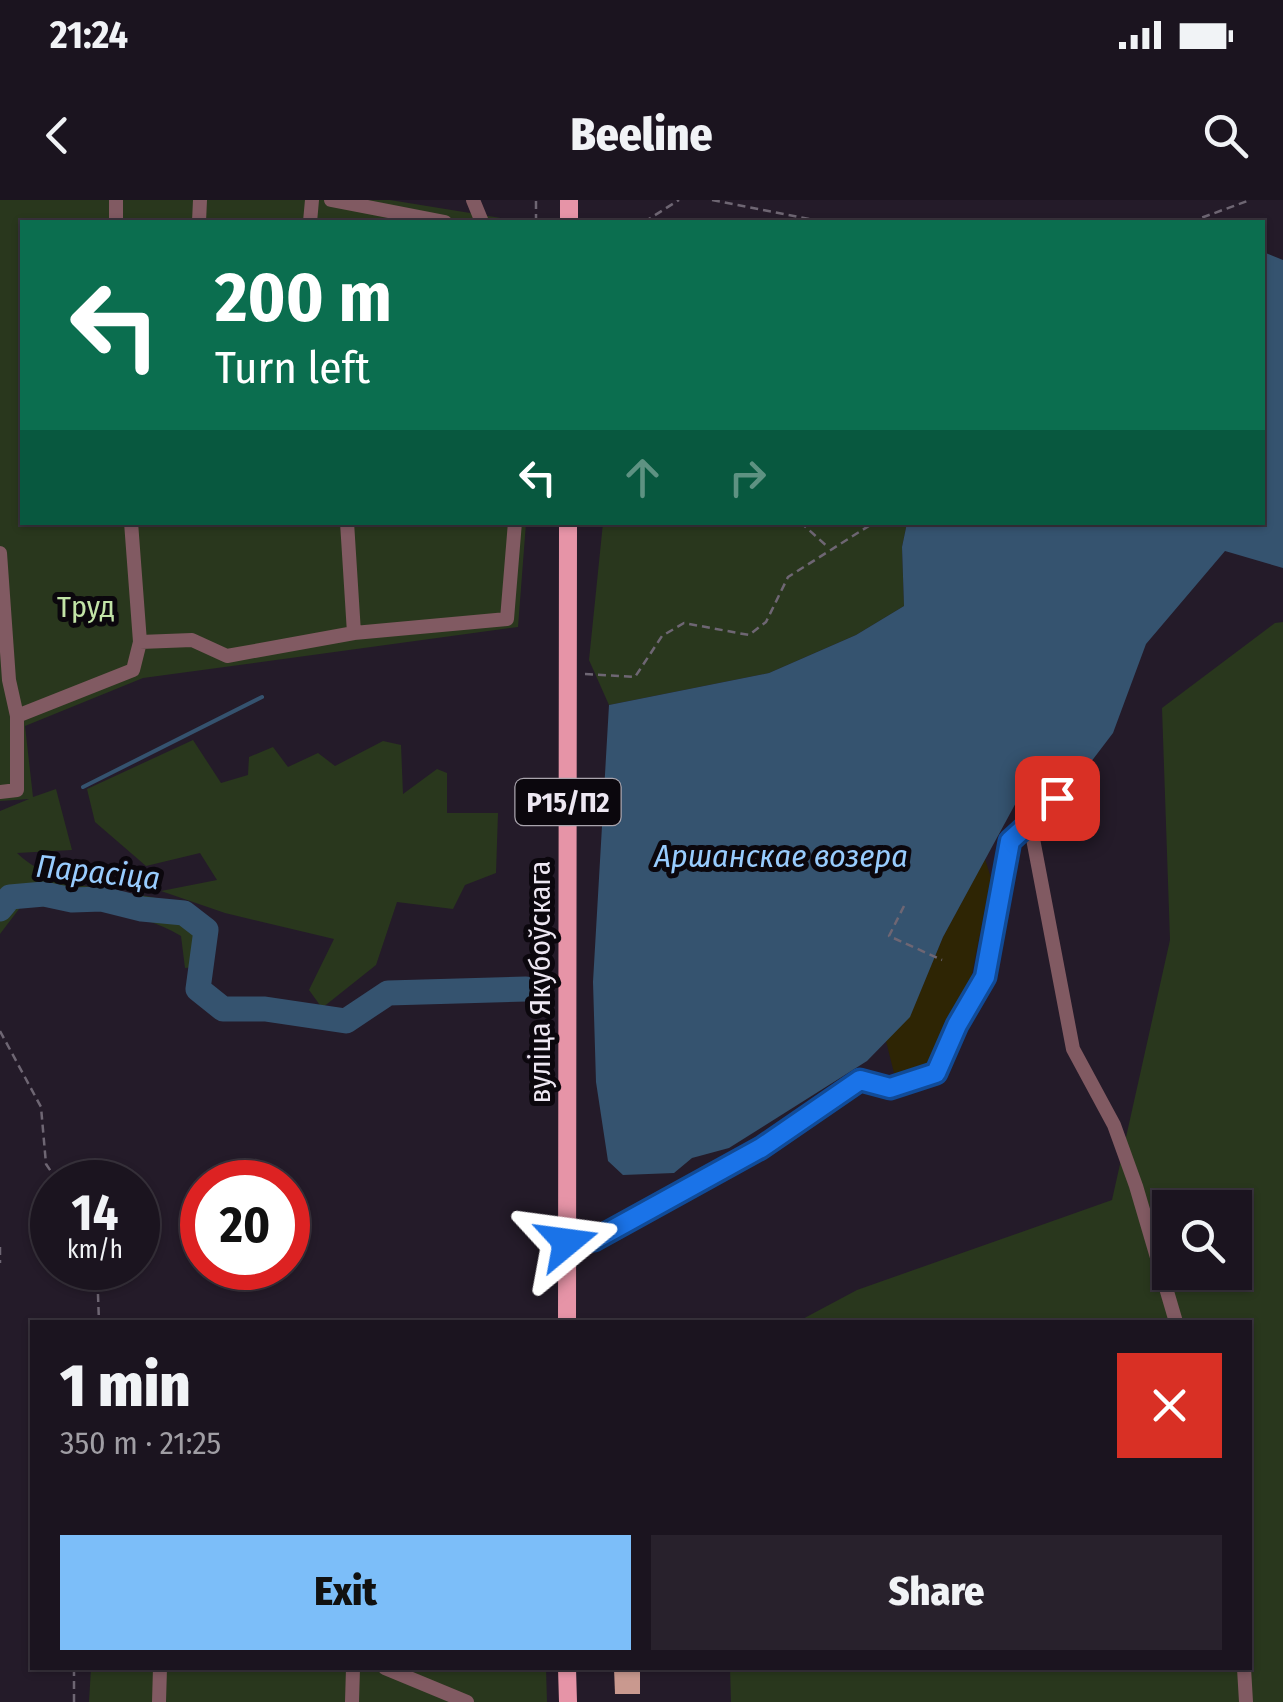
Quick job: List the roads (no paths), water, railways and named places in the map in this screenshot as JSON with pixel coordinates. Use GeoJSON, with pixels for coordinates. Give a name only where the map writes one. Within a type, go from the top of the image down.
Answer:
{"type":"FeatureCollection","features":[{"type":"Feature","properties":{"kind":"main road","name":"вуліца Якубоўскага"},"geometry":{"type":"LineString","coordinates":[[567,1320],[568,525]]}},
{"type":"Feature","properties":{"kind":"main road"},"geometry":{"type":"LineString","coordinates":[[568,1670],[568,1702]]}},
{"type":"Feature","properties":{"kind":"street"},"geometry":{"type":"LineString","coordinates":[[330,200],[410,220],[412,200]]}},
{"type":"Feature","properties":{"kind":"street"},"geometry":{"type":"LineString","coordinates":[[17,716],[134,670],[140,642],[131,525]]}},
{"type":"Feature","properties":{"kind":"street"},"geometry":{"type":"LineString","coordinates":[[347,525],[354,633]]}},
{"type":"Feature","properties":{"kind":"street"},"geometry":{"type":"LineString","coordinates":[[140,642],[192,640],[227,656],[354,633],[507,618],[515,525]]}},
{"type":"Feature","properties":{"kind":"street"},"geometry":{"type":"LineString","coordinates":[[0,553],[9,680],[17,716],[16,790],[0,792]]}},
{"type":"Feature","properties":{"kind":"street"},"geometry":{"type":"LineString","coordinates":[[567,1242],[594,1240],[761,1148],[860,1080],[890,1088],[936,1073],[957,1025],[985,977],[1010,841],[1057,798]]}},
{"type":"Feature","properties":{"kind":"street"},"geometry":{"type":"LineString","coordinates":[[1030,823],[1073,1050],[1114,1125],[1175,1320]]}},
{"type":"Feature","properties":{"kind":"street"},"geometry":{"type":"LineString","coordinates":[[159,1702],[160,1670]]}},
{"type":"Feature","properties":{"kind":"street"},"geometry":{"type":"LineString","coordinates":[[352,1702],[353,1670]]}},
{"type":"Feature","properties":{"kind":"street"},"geometry":{"type":"LineString","coordinates":[[391,1670],[466,1702]]}},
{"type":"Feature","properties":{"kind":"street"},"geometry":{"type":"LineString","coordinates":[[1244,1670],[1246,1702]]}},
{"type":"Feature","properties":{"kind":"water","name":"Аршанскае возера"},"geometry":{"type":"Polygon","coordinates":[[[1265,253],[1283,260],[1283,568],[1225,551],[1146,644],[1113,733],[1078,779],[1031,775],[943,937],[910,1017],[867,1061],[729,1148],[692,1158],[674,1173],[623,1175],[608,1161],[596,1082],[593,982],[609,705],[769,673],[856,635],[904,606],[902,547],[907,525],[1265,525],[1265,253]]]}},
{"type":"Feature","properties":{"kind":"waterway"},"geometry":{"type":"LineString","coordinates":[[83,787],[262,697]]}},
{"type":"Feature","properties":{"kind":"waterway","name":"Парасіца"},"geometry":{"type":"LineString","coordinates":[[0,909],[10,897],[44,894],[184,913],[206,930],[198,989],[223,1009],[265,1009],[346,1021],[388,993],[526,989]]}},
{"type":"Feature","properties":{"kind":"park label","name":"Труд"},"geometry":{"type":"Point","coordinates":[86,607]}}]}
